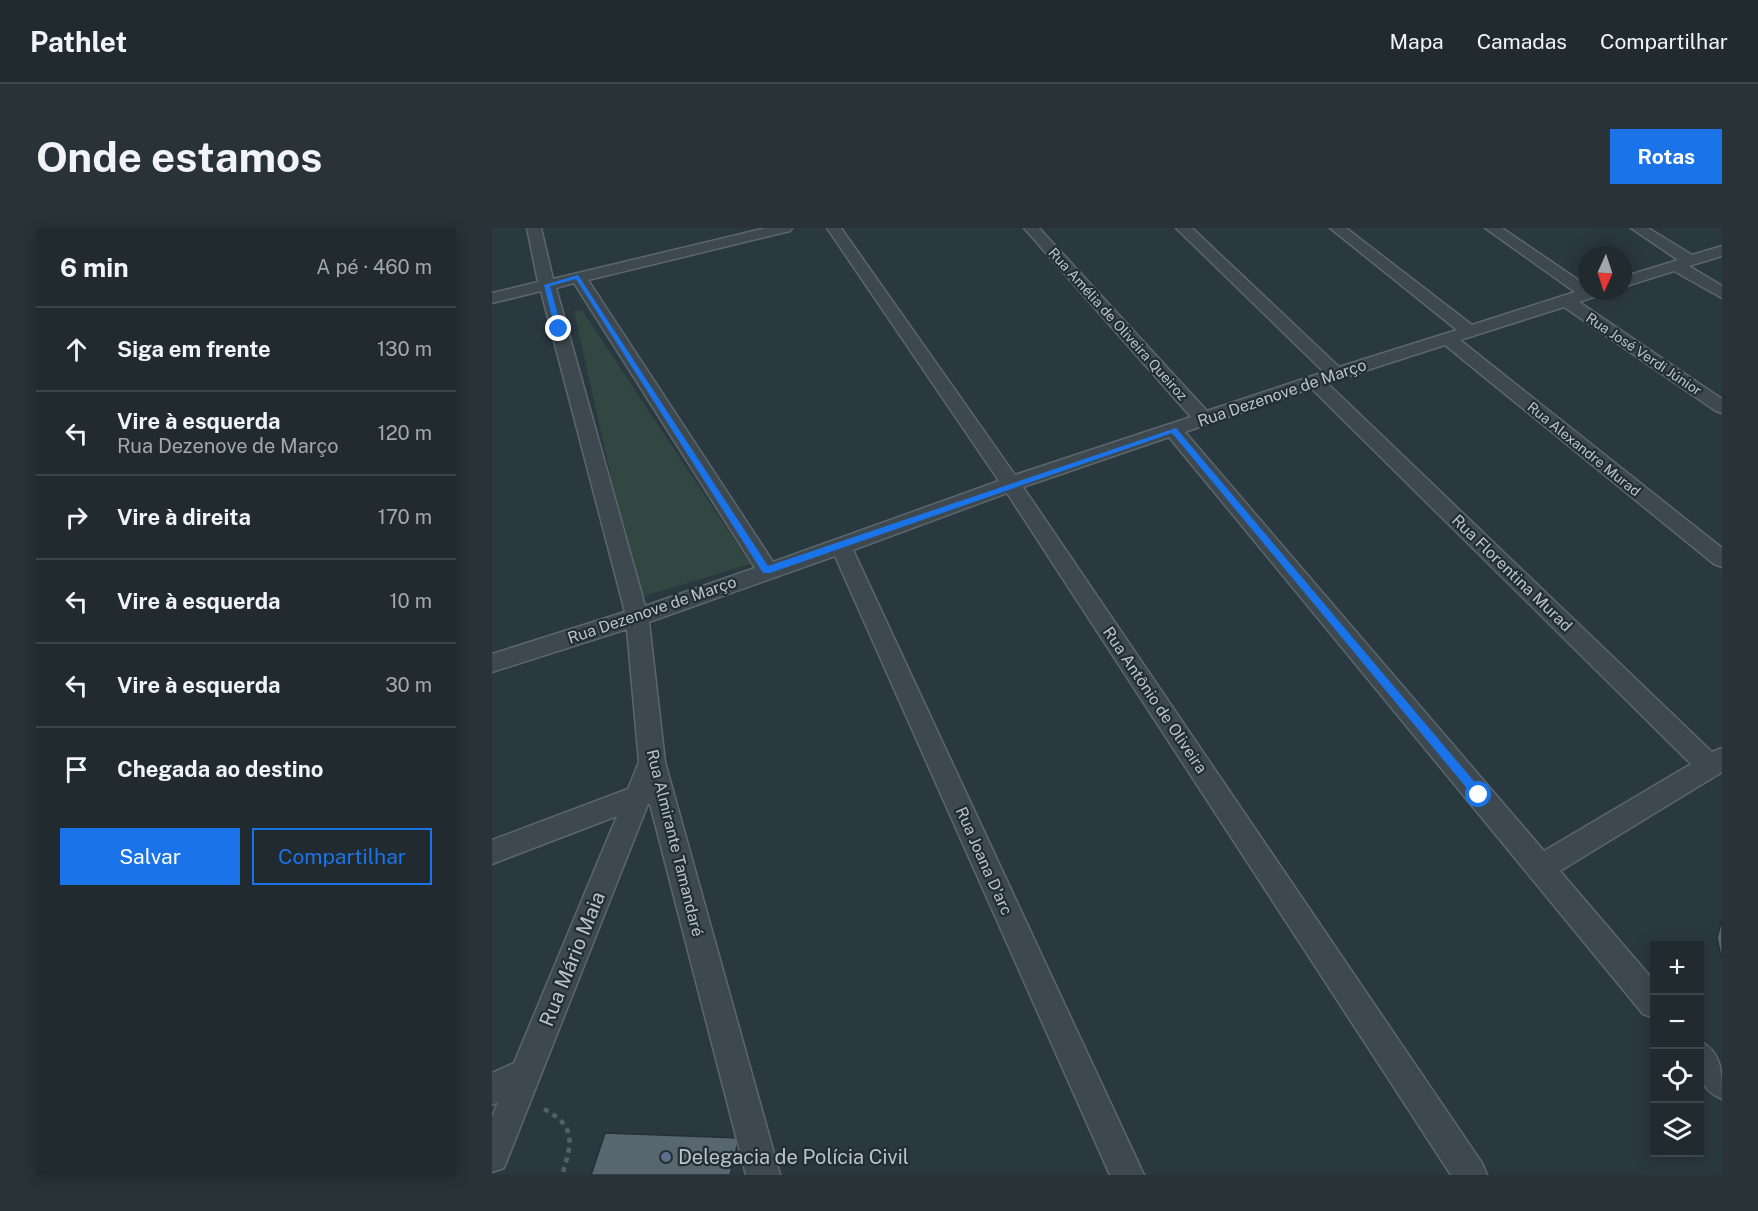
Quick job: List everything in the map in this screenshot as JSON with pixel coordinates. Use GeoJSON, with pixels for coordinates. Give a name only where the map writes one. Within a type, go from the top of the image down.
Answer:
{"type":"FeatureCollection","features":[{"type":"Feature","properties":{"kind":"street","name":"Rua Almirante Tamandaré"},"geometry":{"type":"LineString","coordinates":[[534,228],[547,285],[638,616],[652,762]]}},
{"type":"Feature","properties":{"kind":"street"},"geometry":{"type":"LineString","coordinates":[[492,297],[784,228]]}},
{"type":"Feature","properties":{"kind":"street","name":"Rua Antônio de Oliveira"},"geometry":{"type":"LineString","coordinates":[[834,228],[1011,484],[1470,1175]]}},
{"type":"Feature","properties":{"kind":"street","name":"Rua Amélia de Oliveira Queiroz"},"geometry":{"type":"LineString","coordinates":[[1031,228],[1204,420]]}},
{"type":"Feature","properties":{"kind":"street"},"geometry":{"type":"LineString","coordinates":[[1183,228],[1336,374]]}},
{"type":"Feature","properties":{"kind":"street"},"geometry":{"type":"LineString","coordinates":[[1337,228],[1469,331]]}},
{"type":"Feature","properties":{"kind":"street"},"geometry":{"type":"LineString","coordinates":[[1492,228],[1578,283]]}},
{"type":"Feature","properties":{"kind":"street"},"geometry":{"type":"LineString","coordinates":[[1638,228],[1692,261]]}},
{"type":"Feature","properties":{"kind":"street"},"geometry":{"type":"LineString","coordinates":[[1632,279],[1722,250]]}},
{"type":"Feature","properties":{"kind":"street"},"geometry":{"type":"LineString","coordinates":[[1675,265],[1722,294]]}},
{"type":"Feature","properties":{"kind":"street"},"geometry":{"type":"LineString","coordinates":[[578,277],[766,570]]}},
{"type":"Feature","properties":{"kind":"street","name":"Rua Dezenove de Março"},"geometry":{"type":"LineString","coordinates":[[492,663],[638,616],[1011,484],[1336,374],[1578,296]]}},
{"type":"Feature","properties":{"kind":"street","name":"Rua José Verdi Júnior"},"geometry":{"type":"LineString","coordinates":[[1565,300],[1722,407]]}},
{"type":"Feature","properties":{"kind":"street","name":"Rua Alexandre Murad"},"geometry":{"type":"LineString","coordinates":[[1447,338],[1722,559]]}},
{"type":"Feature","properties":{"kind":"street","name":"Rua Florentina Murad"},"geometry":{"type":"LineString","coordinates":[[1315,382],[1715,762]]}},
{"type":"Feature","properties":{"kind":"street"},"geometry":{"type":"LineString","coordinates":[[1173,430],[1650,998]]}},
{"type":"Feature","properties":{"kind":"street","name":"Rua Joana D'arc"},"geometry":{"type":"LineString","coordinates":[[841,546],[1127,1175]]}},
{"type":"Feature","properties":{"kind":"street","name":"Rua Mário Maia"},"geometry":{"type":"LineString","coordinates":[[492,1156],[525,1074],[649,793],[652,762]]}},
{"type":"Feature","properties":{"kind":"street"},"geometry":{"type":"LineString","coordinates":[[1540,868],[1715,762]]}},
{"type":"Feature","properties":{"kind":"street","name":"Rua Almirante Tamandaré"},"geometry":{"type":"LineString","coordinates":[[649,793],[763,1175]]}},
{"type":"Feature","properties":{"kind":"street"},"geometry":{"type":"LineString","coordinates":[[492,852],[649,793]]}},
{"type":"Feature","properties":{"kind":"street"},"geometry":{"type":"LineString","coordinates":[[1704,1061],[1722,1083]]}},
{"type":"Feature","properties":{"kind":"street"},"geometry":{"type":"LineString","coordinates":[[492,1089],[525,1074]]}},
{"type":"Feature","properties":{"kind":"path"},"geometry":{"type":"LineString","coordinates":[[543,1108],[561,1119],[572,1142],[562,1175]]}},
{"type":"Feature","properties":{"kind":"green space"},"geometry":{"type":"Polygon","coordinates":[[[582,310],[750,564],[638,598],[574,311],[582,310]]]}},
{"type":"Feature","properties":{"kind":"building"},"geometry":{"type":"Polygon","coordinates":[[[1722,919],[1722,961],[1717,938],[1722,919]]]}},
{"type":"Feature","properties":{"kind":"building","name":"Delegacia de Polícia Civil"},"geometry":{"type":"Polygon","coordinates":[[[605,1133],[739,1138],[730,1175],[591,1175],[605,1133]]]}},
{"type":"Feature","properties":{"kind":"place","name":"Delegacia de Polícia Civil"},"geometry":{"type":"Point","coordinates":[666,1157]}},
{"type":"Feature","properties":{"kind":"route"},"geometry":{"type":"LineString","coordinates":[[559,329],[547,285],[578,277],[766,570],[1173,430],[1479,795]]}}]}
